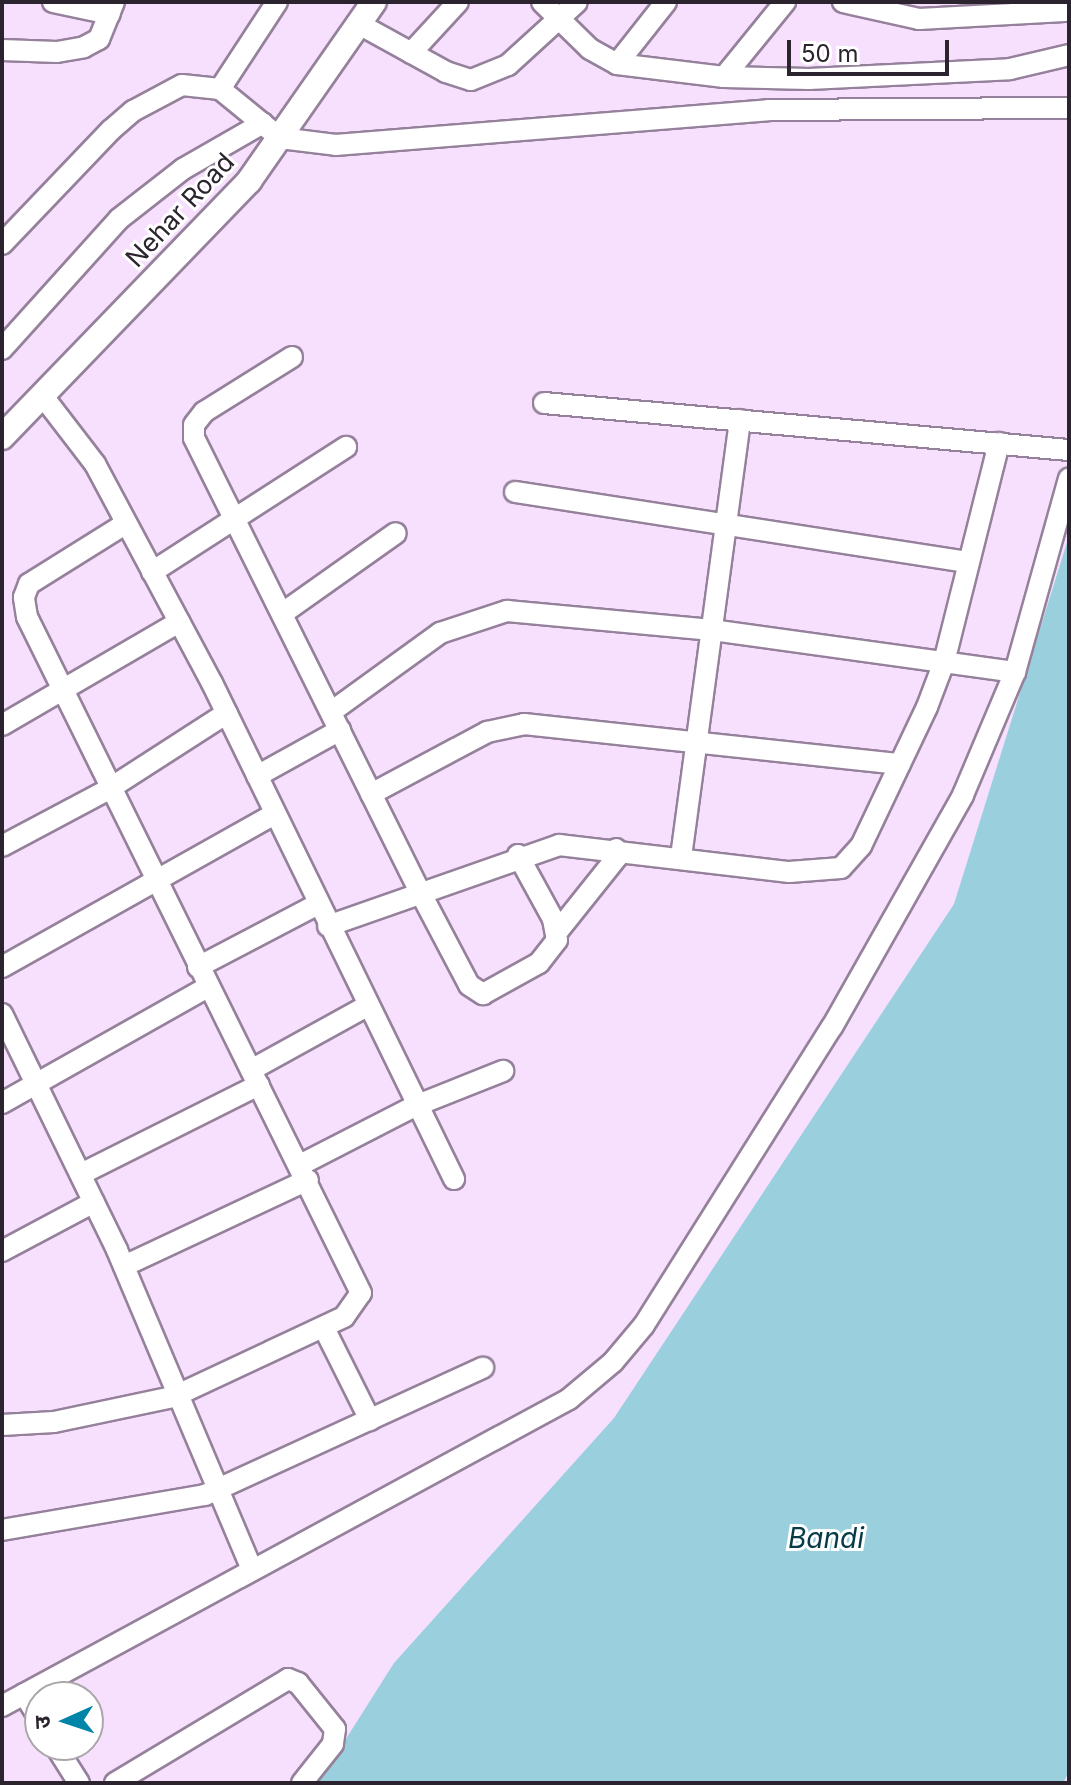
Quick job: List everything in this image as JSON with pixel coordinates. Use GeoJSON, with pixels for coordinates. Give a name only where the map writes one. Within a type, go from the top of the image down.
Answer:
{"type":"FeatureCollection","features":[{"type":"Feature","properties":{"kind":"street"},"geometry":{"type":"LineString","coordinates":[[2,50],[57,52],[84,47],[99,39],[112,8],[53,2]]}},
{"type":"Feature","properties":{"kind":"street"},"geometry":{"type":"LineString","coordinates":[[220,89],[277,2]]}},
{"type":"Feature","properties":{"kind":"street","name":"Nehar Road"},"geometry":{"type":"LineString","coordinates":[[2,437],[249,181],[272,130],[374,2]]}},
{"type":"Feature","properties":{"kind":"street"},"geometry":{"type":"LineString","coordinates":[[411,53],[458,2]]}},
{"type":"Feature","properties":{"kind":"street"},"geometry":{"type":"LineString","coordinates":[[542,2],[590,49],[617,64],[724,77],[809,79],[1010,69],[1069,55]]}},
{"type":"Feature","properties":{"kind":"street"},"geometry":{"type":"LineString","coordinates":[[359,24],[460,78],[486,77],[561,20],[577,2]]}},
{"type":"Feature","properties":{"kind":"street"},"geometry":{"type":"LineString","coordinates":[[617,64],[666,2]]}},
{"type":"Feature","properties":{"kind":"street"},"geometry":{"type":"LineString","coordinates":[[724,77],[785,2]]}},
{"type":"Feature","properties":{"kind":"street"},"geometry":{"type":"LineString","coordinates":[[843,2],[922,11],[1069,11]]}},
{"type":"Feature","properties":{"kind":"street"},"geometry":{"type":"LineString","coordinates":[[2,244],[133,111],[182,85],[220,89],[272,130],[336,145],[850,106],[1069,108]]}},
{"type":"Feature","properties":{"kind":"street"},"geometry":{"type":"LineString","coordinates":[[2,349],[119,219],[183,169],[272,130]]}},
{"type":"Feature","properties":{"kind":"street"},"geometry":{"type":"LineString","coordinates":[[292,357],[204,412],[194,425],[194,438],[469,985],[483,994],[539,963],[552,952],[558,931],[617,857],[616,849]]}},
{"type":"Feature","properties":{"kind":"street"},"geometry":{"type":"LineString","coordinates":[[42,395],[86,450],[227,713],[273,815],[415,1106],[454,1179]]}},
{"type":"Feature","properties":{"kind":"street"},"geometry":{"type":"LineString","coordinates":[[544,403],[1069,450]]}},
{"type":"Feature","properties":{"kind":"street"},"geometry":{"type":"LineString","coordinates":[[681,857],[740,420]]}},
{"type":"Feature","properties":{"kind":"street"},"geometry":{"type":"LineString","coordinates":[[328,926],[518,855],[559,845],[616,849],[789,872],[841,868],[861,846],[944,662],[999,443]]}},
{"type":"Feature","properties":{"kind":"street"},"geometry":{"type":"LineString","coordinates":[[152,572],[346,447]]}},
{"type":"Feature","properties":{"kind":"street"},"geometry":{"type":"LineString","coordinates":[[48,1681],[569,1399],[629,1343],[832,1027],[963,795],[1015,672],[1069,478]]}},
{"type":"Feature","properties":{"kind":"street"},"geometry":{"type":"LineString","coordinates":[[515,492],[969,562]]}},
{"type":"Feature","properties":{"kind":"street"},"geometry":{"type":"LineString","coordinates":[[2,1425],[54,1422],[180,1394],[324,1328],[353,1310],[361,1293],[304,1172],[60,690],[27,617],[25,590],[43,572],[125,524]]}},
{"type":"Feature","properties":{"kind":"street"},"geometry":{"type":"LineString","coordinates":[[283,613],[396,533]]}},
{"type":"Feature","properties":{"kind":"street"},"geometry":{"type":"LineString","coordinates":[[257,776],[336,721],[440,633],[486,614],[530,612],[712,630],[1015,672]]}},
{"type":"Feature","properties":{"kind":"street"},"geometry":{"type":"LineString","coordinates":[[2,725],[179,622]]}},
{"type":"Feature","properties":{"kind":"street"},"geometry":{"type":"LineString","coordinates":[[2,846],[109,789],[227,713]]}},
{"type":"Feature","properties":{"kind":"street"},"geometry":{"type":"LineString","coordinates":[[371,794],[511,725],[697,741],[900,764]]}},
{"type":"Feature","properties":{"kind":"street"},"geometry":{"type":"LineString","coordinates":[[2,967],[156,884],[273,815]]}},
{"type":"Feature","properties":{"kind":"street"},"geometry":{"type":"LineString","coordinates":[[518,855],[558,931]]}},
{"type":"Feature","properties":{"kind":"street"},"geometry":{"type":"LineString","coordinates":[[198,967],[318,904]]}},
{"type":"Feature","properties":{"kind":"street"},"geometry":{"type":"LineString","coordinates":[[2,1103],[208,987]]}},
{"type":"Feature","properties":{"kind":"street"},"geometry":{"type":"LineString","coordinates":[[81,1174],[255,1078],[367,1006]]}},
{"type":"Feature","properties":{"kind":"street"},"geometry":{"type":"LineString","coordinates":[[2,1014],[124,1266],[252,1569]]}},
{"type":"Feature","properties":{"kind":"street"},"geometry":{"type":"LineString","coordinates":[[124,1266],[304,1172],[415,1106],[503,1071]]}},
{"type":"Feature","properties":{"kind":"street"},"geometry":{"type":"LineString","coordinates":[[2,1251],[94,1202]]}},
{"type":"Feature","properties":{"kind":"street"},"geometry":{"type":"LineString","coordinates":[[324,1328],[370,1420]]}},
{"type":"Feature","properties":{"kind":"street"},"geometry":{"type":"LineString","coordinates":[[2,1530],[186,1500],[218,1490],[483,1368]]}},
{"type":"Feature","properties":{"kind":"street"},"geometry":{"type":"LineString","coordinates":[[115,1783],[288,1679],[298,1683],[335,1729],[333,1744],[302,1783]]}},
{"type":"Feature","properties":{"kind":"street"},"geometry":{"type":"LineString","coordinates":[[2,1706],[24,1694]]}},
{"type":"Feature","properties":{"kind":"street"},"geometry":{"type":"LineString","coordinates":[[65,1761],[79,1783]]}},
{"type":"Feature","properties":{"kind":"water","name":"Bandi"},"geometry":{"type":"Polygon","coordinates":[[[1069,536],[1069,1772],[1063,1783],[318,1783],[394,1663],[614,1418],[954,904],[1069,536]]]}}]}
